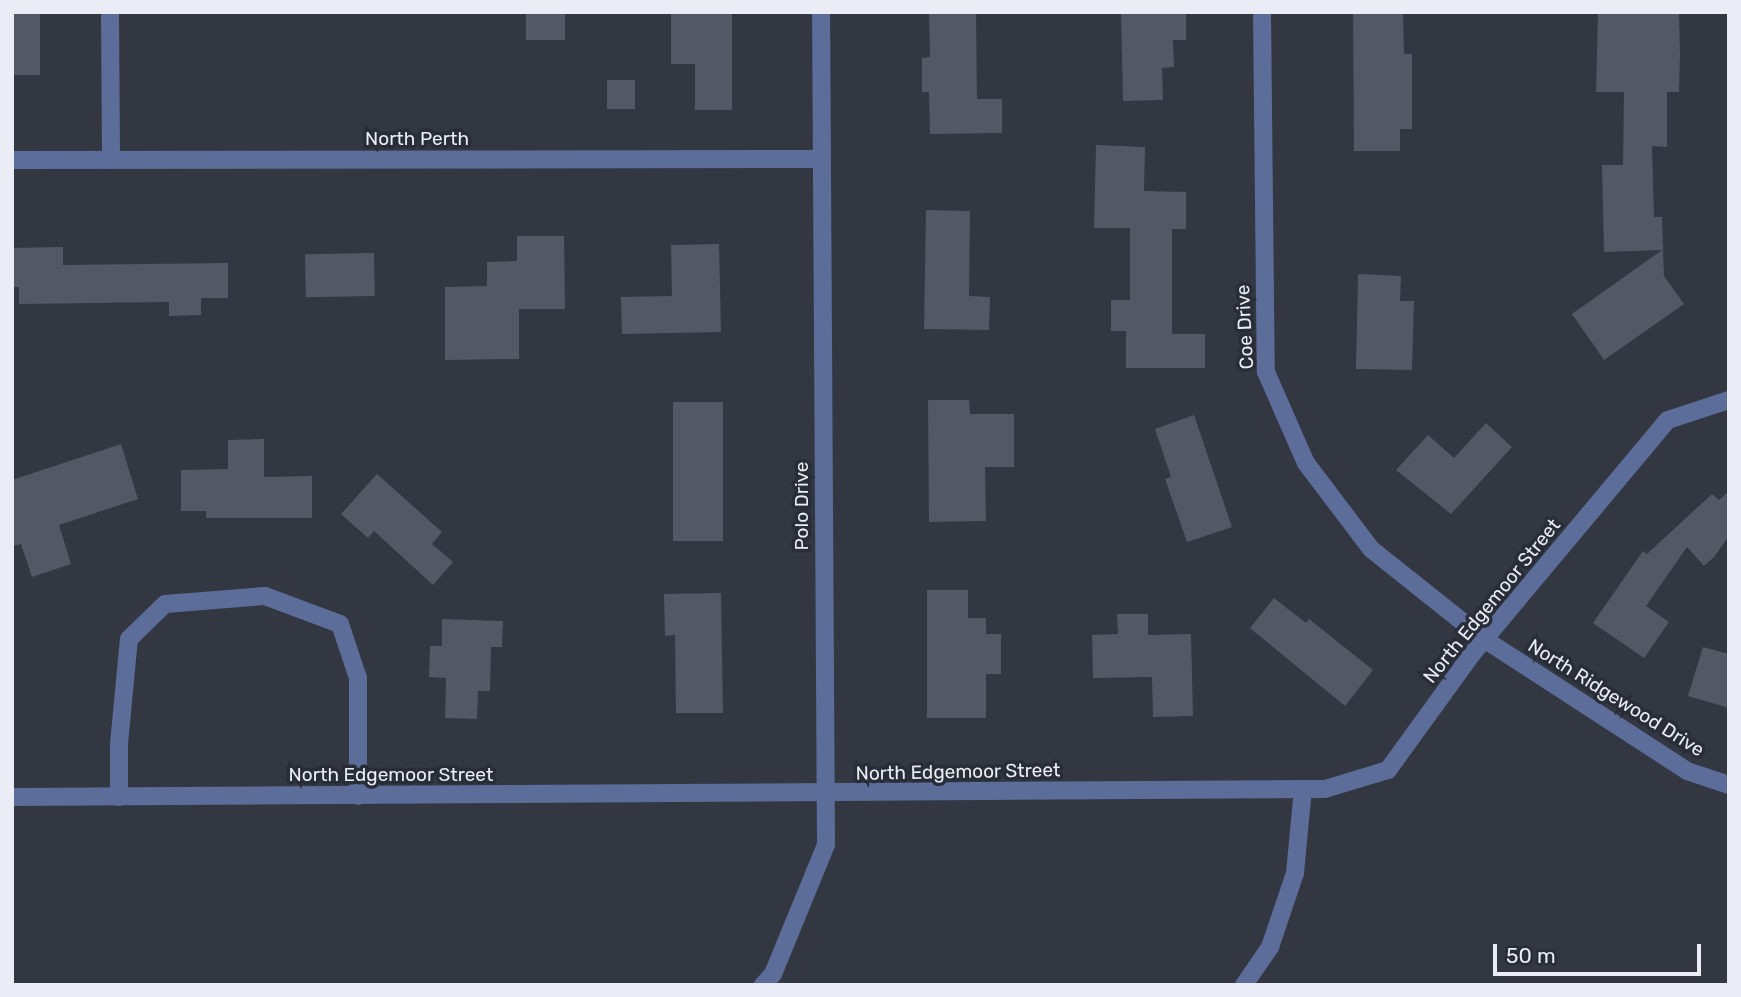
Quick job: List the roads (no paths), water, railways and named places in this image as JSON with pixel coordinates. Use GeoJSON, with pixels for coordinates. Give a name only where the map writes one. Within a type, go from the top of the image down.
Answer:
{"type":"FeatureCollection","features":[{"type":"Feature","properties":{"kind":"street"},"geometry":{"type":"LineString","coordinates":[[110,12],[111,160]]}},
{"type":"Feature","properties":{"kind":"street","name":"Polo Drive"},"geometry":{"type":"LineString","coordinates":[[764,985],[773,974],[826,845],[821,12]]}},
{"type":"Feature","properties":{"kind":"street","name":"Coe Drive"},"geometry":{"type":"LineString","coordinates":[[1262,12],[1266,372],[1307,463],[1371,549],[1485,639]]}},
{"type":"Feature","properties":{"kind":"street","name":"North Perth"},"geometry":{"type":"LineString","coordinates":[[12,160],[821,159]]}},
{"type":"Feature","properties":{"kind":"street","name":"North Edgemoor Street"},"geometry":{"type":"LineString","coordinates":[[12,797],[1325,789],[1388,770],[1485,639],[1668,420],[1729,400]]}},
{"type":"Feature","properties":{"kind":"street"},"geometry":{"type":"LineString","coordinates":[[119,797],[119,744],[129,639],[165,604],[265,596],[340,624],[358,678],[358,796]]}},
{"type":"Feature","properties":{"kind":"street","name":"North Ridgewood Drive"},"geometry":{"type":"LineString","coordinates":[[1485,639],[1687,771],[1729,785]]}},
{"type":"Feature","properties":{"kind":"street"},"geometry":{"type":"LineString","coordinates":[[1244,985],[1270,947],[1295,873],[1303,789]]}}]}
